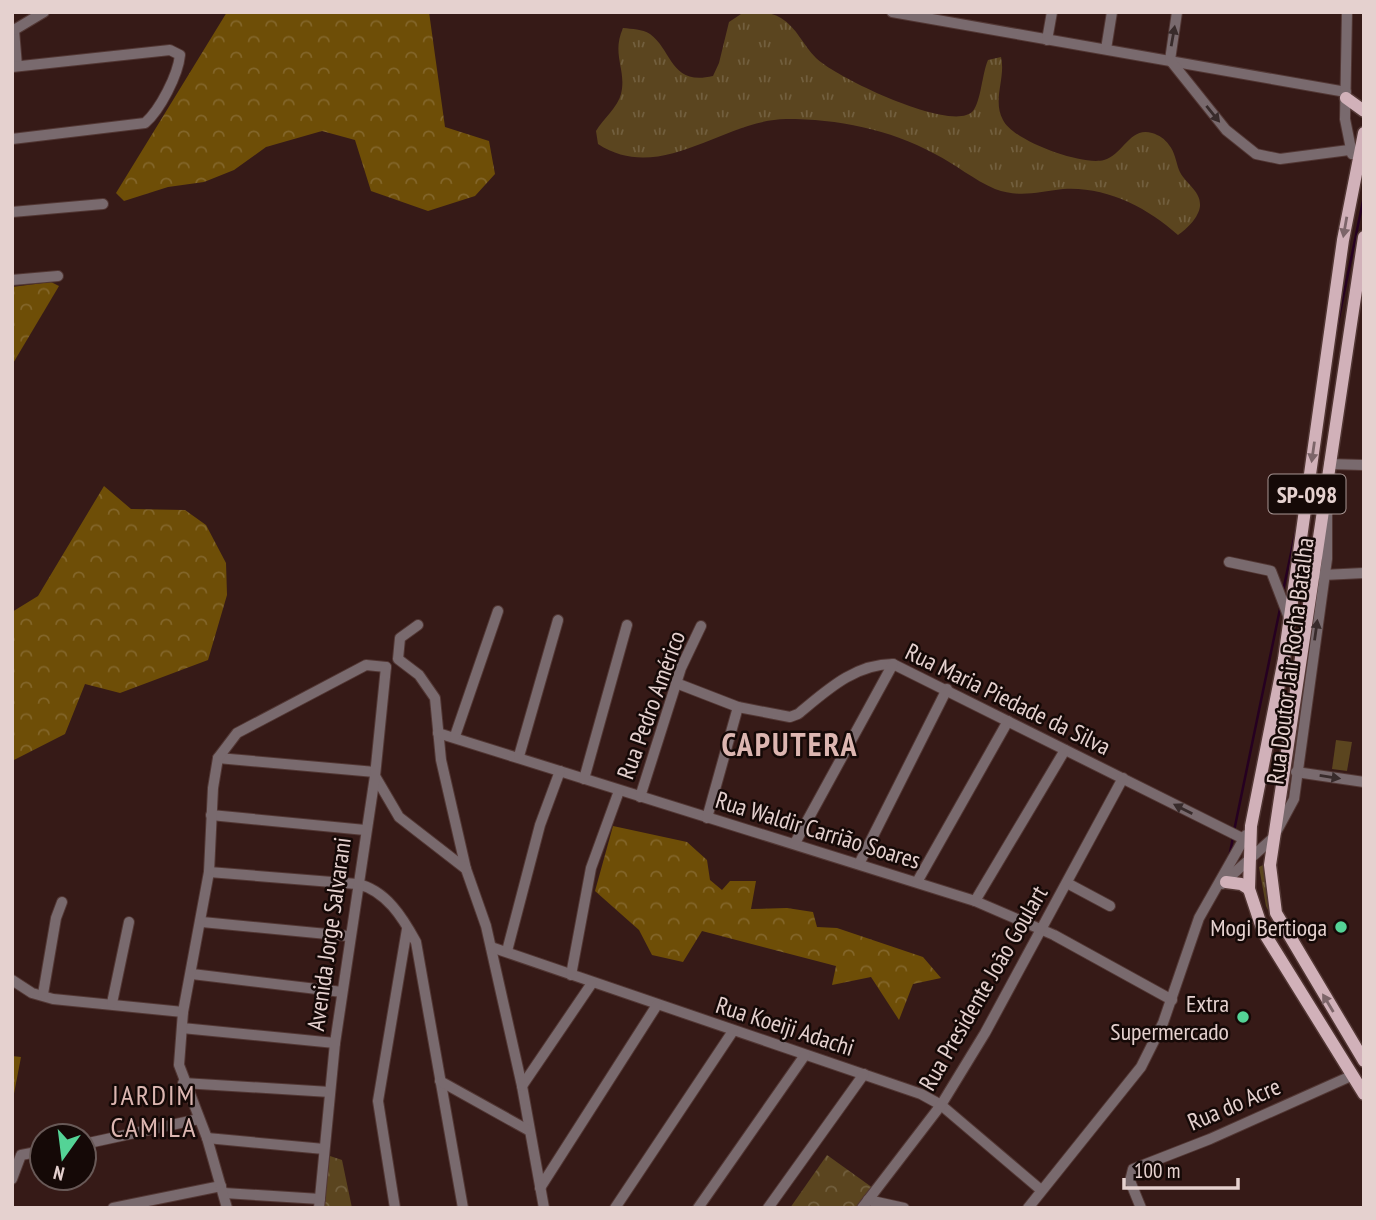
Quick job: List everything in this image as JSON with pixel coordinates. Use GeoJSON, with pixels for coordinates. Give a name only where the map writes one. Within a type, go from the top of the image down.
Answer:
{"type":"FeatureCollection","features":[{"type":"Feature","properties":{"kind":"main road"},"geometry":{"type":"LineString","coordinates":[[1346,95],[1364,111]]}},
{"type":"Feature","properties":{"kind":"main road","name":"SP-098"},"geometry":{"type":"LineString","coordinates":[[1364,132],[1356,159],[1273,726],[1251,826],[1248,860],[1249,889],[1259,921],[1285,968],[1364,1094]]}},
{"type":"Feature","properties":{"kind":"main road","name":"SP-098"},"geometry":{"type":"LineString","coordinates":[[1364,237],[1273,838],[1270,875],[1276,913],[1364,1061]]}},
{"type":"Feature","properties":{"kind":"main road"},"geometry":{"type":"LineString","coordinates":[[1331,320],[1340,315],[1345,319],[1347,355]]}},
{"type":"Feature","properties":{"kind":"main road"},"geometry":{"type":"LineString","coordinates":[[1220,885],[1241,884],[1249,889]]}},
{"type":"Feature","properties":{"kind":"main road"},"geometry":{"type":"LineString","coordinates":[[1285,968],[1300,976],[1305,974],[1306,967]]}},
{"type":"Feature","properties":{"kind":"street"},"geometry":{"type":"LineString","coordinates":[[12,139],[147,121],[178,65],[180,55],[175,51],[14,66],[13,30],[44,12]]}},
{"type":"Feature","properties":{"kind":"street"},"geometry":{"type":"LineString","coordinates":[[892,12],[1170,60],[1346,95]]}},
{"type":"Feature","properties":{"kind":"street"},"geometry":{"type":"LineString","coordinates":[[1047,40],[1052,12]]}},
{"type":"Feature","properties":{"kind":"street"},"geometry":{"type":"LineString","coordinates":[[1106,49],[1112,12]]}},
{"type":"Feature","properties":{"kind":"street"},"geometry":{"type":"LineString","coordinates":[[1177,12],[1170,60],[1226,130],[1256,154],[1280,159],[1356,159],[1345,119],[1347,12]]}},
{"type":"Feature","properties":{"kind":"street"},"geometry":{"type":"LineString","coordinates":[[1345,119],[1364,132]]}},
{"type":"Feature","properties":{"kind":"street"},"geometry":{"type":"LineString","coordinates":[[12,212],[103,204]]}},
{"type":"Feature","properties":{"kind":"street"},"geometry":{"type":"LineString","coordinates":[[12,280],[58,276]]}},
{"type":"Feature","properties":{"kind":"street"},"geometry":{"type":"LineString","coordinates":[[1329,464],[1364,465]]}},
{"type":"Feature","properties":{"kind":"street","name":"Rua Doutor Jair Rocha Batalha"},"geometry":{"type":"LineString","coordinates":[[1273,838],[1294,799],[1327,548],[1326,485]]}},
{"type":"Feature","properties":{"kind":"street"},"geometry":{"type":"LineString","coordinates":[[1229,562],[1271,571],[1289,618]]}},
{"type":"Feature","properties":{"kind":"street"},"geometry":{"type":"LineString","coordinates":[[1323,575],[1364,573]]}},
{"type":"Feature","properties":{"kind":"street"},"geometry":{"type":"LineString","coordinates":[[455,736],[498,611]]}},
{"type":"Feature","properties":{"kind":"street"},"geometry":{"type":"LineString","coordinates":[[519,756],[558,620]]}},
{"type":"Feature","properties":{"kind":"street"},"geometry":{"type":"LineString","coordinates":[[398,659],[400,638],[418,625]]}},
{"type":"Feature","properties":{"kind":"street"},"geometry":{"type":"LineString","coordinates":[[584,779],[627,625]]}},
{"type":"Feature","properties":{"kind":"street","name":"Rua Pedro Américo"},"geometry":{"type":"LineString","coordinates":[[640,797],[676,683],[701,626]]}},
{"type":"Feature","properties":{"kind":"street"},"geometry":{"type":"LineString","coordinates":[[228,1208],[179,1065],[183,1012],[202,922],[209,872],[211,814],[218,758],[237,733],[366,665],[386,667],[398,659]]}},
{"type":"Feature","properties":{"kind":"street"},"geometry":{"type":"LineString","coordinates":[[398,659],[419,675],[433,691],[441,760],[466,869],[491,947],[522,1086],[544,1208]]}},
{"type":"Feature","properties":{"kind":"street","name":"Rua Maria Piedade da Silva"},"geometry":{"type":"LineString","coordinates":[[676,683],[738,707],[790,717],[798,714],[842,678],[881,664],[893,664],[1244,839]]}},
{"type":"Feature","properties":{"kind":"street"},"geometry":{"type":"LineString","coordinates":[[795,844],[893,664]]}},
{"type":"Feature","properties":{"kind":"street","name":"Avenida Jorge Salvarani"},"geometry":{"type":"LineString","coordinates":[[319,1203],[334,1043],[348,936],[375,774],[386,667]]}},
{"type":"Feature","properties":{"kind":"street"},"geometry":{"type":"LineString","coordinates":[[859,864],[947,689]]}},
{"type":"Feature","properties":{"kind":"street"},"geometry":{"type":"LineString","coordinates":[[707,818],[738,707]]}},
{"type":"Feature","properties":{"kind":"street"},"geometry":{"type":"LineString","coordinates":[[917,881],[1008,721]]}},
{"type":"Feature","properties":{"kind":"street","name":"Rua Waldir Carrião Soares"},"geometry":{"type":"LineString","coordinates":[[438,733],[519,756],[619,791],[975,901],[1041,929],[1172,1000]]}},
{"type":"Feature","properties":{"kind":"street"},"geometry":{"type":"LineString","coordinates":[[975,901],[1065,750]]}},
{"type":"Feature","properties":{"kind":"street"},"geometry":{"type":"LineString","coordinates":[[218,758],[375,774],[399,817],[466,869]]}},
{"type":"Feature","properties":{"kind":"street"},"geometry":{"type":"LineString","coordinates":[[507,951],[540,825],[560,771]]}},
{"type":"Feature","properties":{"kind":"street"},"geometry":{"type":"LineString","coordinates":[[1296,772],[1364,782]]}},
{"type":"Feature","properties":{"kind":"street","name":"Rua Presidente João Goulart"},"geometry":{"type":"LineString","coordinates":[[865,1204],[941,1105],[985,1033],[1123,778]]}},
{"type":"Feature","properties":{"kind":"street"},"geometry":{"type":"LineString","coordinates":[[571,975],[591,868],[619,791]]}},
{"type":"Feature","properties":{"kind":"street"},"geometry":{"type":"LineString","coordinates":[[211,814],[365,830]]}},
{"type":"Feature","properties":{"kind":"street"},"geometry":{"type":"LineString","coordinates":[[1028,1208],[1141,1067],[1172,1000],[1199,918],[1251,826]]}},
{"type":"Feature","properties":{"kind":"street"},"geometry":{"type":"LineString","coordinates":[[1220,885],[1273,838]]}},
{"type":"Feature","properties":{"kind":"street"},"geometry":{"type":"LineString","coordinates":[[209,872],[357,884],[377,892],[392,906],[416,943],[463,1208]]}},
{"type":"Feature","properties":{"kind":"street"},"geometry":{"type":"LineString","coordinates":[[1067,883],[1110,906]]}},
{"type":"Feature","properties":{"kind":"street"},"geometry":{"type":"LineString","coordinates":[[43,994],[56,918],[62,902]]}},
{"type":"Feature","properties":{"kind":"street"},"geometry":{"type":"LineString","coordinates":[[112,1003],[129,922]]}},
{"type":"Feature","properties":{"kind":"street"},"geometry":{"type":"LineString","coordinates":[[202,922],[348,936]]}},
{"type":"Feature","properties":{"kind":"street"},"geometry":{"type":"LineString","coordinates":[[395,1208],[378,1101],[407,929]]}},
{"type":"Feature","properties":{"kind":"street","name":"Rua Koeiji Adachi"},"geometry":{"type":"LineString","coordinates":[[491,947],[921,1094],[941,1105],[1041,1190]]}},
{"type":"Feature","properties":{"kind":"street"},"geometry":{"type":"LineString","coordinates":[[192,974],[342,992]]}},
{"type":"Feature","properties":{"kind":"street"},"geometry":{"type":"LineString","coordinates":[[12,980],[26,986],[32,993],[53,999],[183,1012]]}},
{"type":"Feature","properties":{"kind":"street"},"geometry":{"type":"LineString","coordinates":[[522,1086],[592,983]]}},
{"type":"Feature","properties":{"kind":"street"},"geometry":{"type":"LineString","coordinates":[[540,1188],[657,1005]]}},
{"type":"Feature","properties":{"kind":"street"},"geometry":{"type":"LineString","coordinates":[[182,1028],[334,1043]]}},
{"type":"Feature","properties":{"kind":"street"},"geometry":{"type":"LineString","coordinates":[[615,1208],[733,1031]]}},
{"type":"Feature","properties":{"kind":"street"},"geometry":{"type":"LineString","coordinates":[[698,1208],[805,1055]]}},
{"type":"Feature","properties":{"kind":"street"},"geometry":{"type":"LineString","coordinates":[[768,1208],[864,1074]]}},
{"type":"Feature","properties":{"kind":"street","name":"Rua do Acre"},"geometry":{"type":"LineString","coordinates":[[1141,1208],[1130,1181],[1133,1169],[1210,1139],[1351,1076]]}},
{"type":"Feature","properties":{"kind":"street"},"geometry":{"type":"LineString","coordinates":[[440,1081],[528,1130]]}},
{"type":"Feature","properties":{"kind":"street"},"geometry":{"type":"LineString","coordinates":[[183,1083],[330,1092]]}},
{"type":"Feature","properties":{"kind":"street"},"geometry":{"type":"LineString","coordinates":[[98,1141],[199,1118]]}},
{"type":"Feature","properties":{"kind":"street"},"geometry":{"type":"LineString","coordinates":[[206,1138],[324,1149]]}},
{"type":"Feature","properties":{"kind":"street"},"geometry":{"type":"LineString","coordinates":[[12,1179],[21,1155],[28,1154]]}},
{"type":"Feature","properties":{"kind":"street"},"geometry":{"type":"LineString","coordinates":[[113,1208],[222,1190],[319,1203]]}},
{"type":"Feature","properties":{"kind":"street"},"geometry":{"type":"LineString","coordinates":[[865,1204],[904,1208]]}},
{"type":"Feature","properties":{"kind":"green space"},"geometry":{"type":"Polygon","coordinates":[[[227,12],[429,12],[445,127],[489,141],[495,174],[475,196],[428,211],[371,191],[355,140],[322,131],[266,147],[234,170],[204,182],[168,187],[124,201],[116,193],[227,12]]]}},
{"type":"Feature","properties":{"kind":"green space"},"geometry":{"type":"Polygon","coordinates":[[[744,12],[768,13],[781,18],[816,58],[846,78],[894,100],[943,115],[961,116],[973,111],[988,60],[1001,57],[999,105],[1003,120],[1009,128],[1049,150],[1094,161],[1111,157],[1138,134],[1144,132],[1157,135],[1171,148],[1181,175],[1198,195],[1200,206],[1197,214],[1189,226],[1178,235],[1139,207],[1094,191],[1063,189],[1029,194],[1004,192],[918,145],[844,123],[786,119],[762,122],[692,147],[645,158],[622,155],[598,144],[596,131],[617,104],[621,94],[618,46],[623,28],[650,34],[680,72],[699,78],[713,76],[729,22],[744,12]]]}},
{"type":"Feature","properties":{"kind":"green space"},"geometry":{"type":"Polygon","coordinates":[[[51,282],[59,286],[12,365],[12,287],[51,282]]]}},
{"type":"Feature","properties":{"kind":"green space"},"geometry":{"type":"Polygon","coordinates":[[[104,486],[131,509],[185,510],[206,525],[226,563],[227,595],[208,660],[120,693],[85,684],[65,734],[12,761],[12,612],[38,596],[104,486]]]}},
{"type":"Feature","properties":{"kind":"green space"},"geometry":{"type":"Polygon","coordinates":[[[1336,740],[1352,742],[1347,771],[1332,769],[1336,740]]]}},
{"type":"Feature","properties":{"kind":"green space"},"geometry":{"type":"Polygon","coordinates":[[[613,826],[687,842],[707,860],[710,880],[722,890],[730,881],[756,881],[751,909],[787,908],[813,912],[817,927],[837,928],[923,957],[941,978],[913,984],[899,1020],[871,977],[832,985],[836,966],[702,931],[683,962],[652,955],[639,930],[595,891],[613,826]]]}},
{"type":"Feature","properties":{"kind":"green space"},"geometry":{"type":"Polygon","coordinates":[[[1267,863],[1267,896],[1274,922],[1266,906],[1259,867],[1267,863]]]}},
{"type":"Feature","properties":{"kind":"green space"},"geometry":{"type":"Polygon","coordinates":[[[12,1056],[21,1057],[12,1104],[12,1056]]]}},
{"type":"Feature","properties":{"kind":"green space"},"geometry":{"type":"Polygon","coordinates":[[[827,1155],[873,1188],[859,1208],[790,1208],[827,1155]]]}},
{"type":"Feature","properties":{"kind":"green space"},"geometry":{"type":"Polygon","coordinates":[[[330,1156],[342,1160],[352,1208],[323,1208],[330,1156]]]}},
{"type":"Feature","properties":{"kind":"waterway"},"geometry":{"type":"LineString","coordinates":[[1335,337],[1364,196]]}},
{"type":"Feature","properties":{"kind":"waterway"},"geometry":{"type":"LineString","coordinates":[[1283,591],[1297,525]]}},
{"type":"Feature","properties":{"kind":"waterway"},"geometry":{"type":"LineString","coordinates":[[1234,831],[1281,604]]}},
{"type":"Feature","properties":{"kind":"waterway"},"geometry":{"type":"LineString","coordinates":[[1229,858],[1233,837]]}},
{"type":"Feature","properties":{"kind":"place","name":"Mogi Bertioga"},"geometry":{"type":"Point","coordinates":[1341,927]}},
{"type":"Feature","properties":{"kind":"place","name":"Extra Supermercado"},"geometry":{"type":"Point","coordinates":[1243,1017]}},
{"type":"Feature","properties":{"kind":"district","name":"CAPUTERA"},"geometry":{"type":"Point","coordinates":[790,744]}},
{"type":"Feature","properties":{"kind":"district","name":"JARDIM CAMILA"},"geometry":{"type":"Point","coordinates":[154,1110]}}]}
